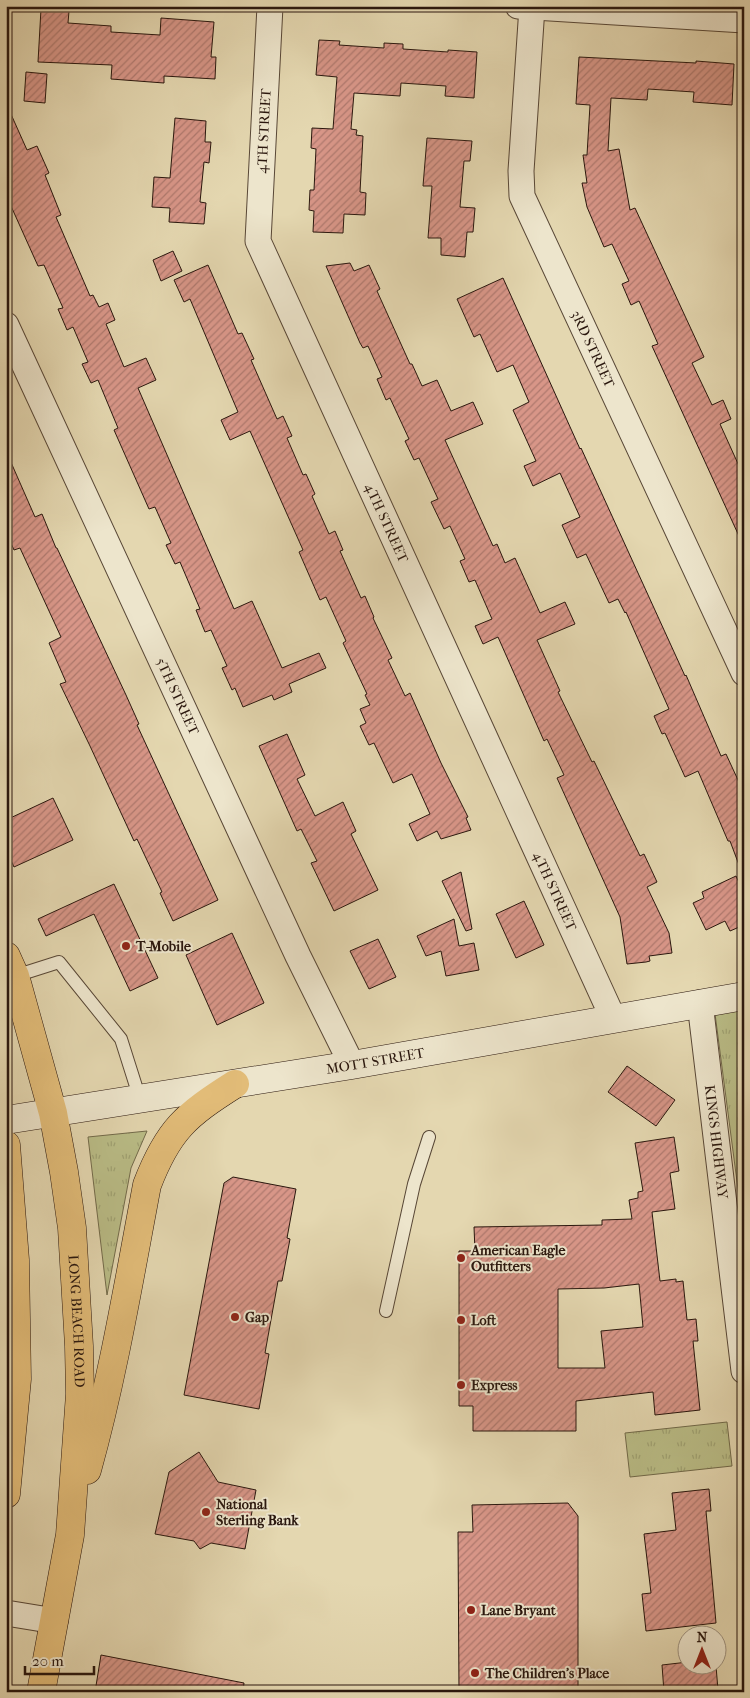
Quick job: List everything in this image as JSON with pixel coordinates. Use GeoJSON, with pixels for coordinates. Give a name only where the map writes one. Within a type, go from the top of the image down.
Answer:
{"type":"FeatureCollection","features":[{"type":"Feature","properties":{"kind":"main road","name":"LONG BEACH ROAD"},"geometry":{"type":"LineString","coordinates":[[11,966],[53,1113],[72,1228],[79,1326],[80,1394],[70,1535],[41,1692]]}},
{"type":"Feature","properties":{"kind":"main road","name":"MOTT STREET"},"geometry":{"type":"LineString","coordinates":[[6,1120],[352,1065],[744,996]]}},
{"type":"Feature","properties":{"kind":"main road"},"geometry":{"type":"LineString","coordinates":[[70,1535],[99,1427],[147,1185],[157,1160],[177,1128],[193,1113],[235,1084]]}},
{"type":"Feature","properties":{"kind":"main road"},"geometry":{"type":"LineString","coordinates":[[6,1145],[15,1260],[17,1379],[6,1494]]}},
{"type":"Feature","properties":{"kind":"street","name":"4TH STREET"},"geometry":{"type":"LineString","coordinates":[[270,6],[258,241],[614,1018]]}},
{"type":"Feature","properties":{"kind":"street"},"geometry":{"type":"LineString","coordinates":[[525,7],[685,11],[744,20]]}},
{"type":"Feature","properties":{"kind":"street","name":"3RD STREET"},"geometry":{"type":"LineString","coordinates":[[525,7],[522,196],[744,673]]}},
{"type":"Feature","properties":{"kind":"street","name":"5TH STREET"},"geometry":{"type":"LineString","coordinates":[[6,325],[298,956],[352,1065]]}},
{"type":"Feature","properties":{"kind":"street","name":"KINGS HIGHWAY"},"geometry":{"type":"LineString","coordinates":[[700,1003],[744,1372]]}},
{"type":"Feature","properties":{"kind":"street"},"geometry":{"type":"LineString","coordinates":[[6,1613],[55,1621]]}},
{"type":"Feature","properties":{"kind":"lane"},"geometry":{"type":"LineString","coordinates":[[11,966],[59,962],[121,1039],[140,1099]]}},
{"type":"Feature","properties":{"kind":"lane"},"geometry":{"type":"LineString","coordinates":[[386,1311],[414,1184],[429,1137]]}},
{"type":"Feature","properties":{"kind":"green space"},"geometry":{"type":"Polygon","coordinates":[[[744,1001],[744,1235],[714,1006],[744,1001]]]}},
{"type":"Feature","properties":{"kind":"green space"},"geometry":{"type":"Polygon","coordinates":[[[147,1131],[131,1168],[107,1295],[88,1137],[147,1131]]]}},
{"type":"Feature","properties":{"kind":"green space"},"geometry":{"type":"Polygon","coordinates":[[[727,1422],[732,1466],[630,1477],[625,1433],[727,1422]]]}},
{"type":"Feature","properties":{"kind":"building"},"geometry":{"type":"Polygon","coordinates":[[[41,9],[69,11],[68,23],[111,26],[111,32],[160,35],[161,18],[214,22],[211,57],[216,57],[215,79],[164,76],[164,83],[111,79],[112,65],[38,62],[41,9]]]}},
{"type":"Feature","properties":{"kind":"building"},"geometry":{"type":"Polygon","coordinates":[[[319,40],[340,41],[339,45],[384,48],[384,43],[403,44],[403,49],[477,52],[474,98],[445,96],[446,86],[401,83],[400,96],[354,93],[351,129],[357,130],[356,135],[363,136],[360,192],[366,193],[365,215],[344,214],[343,233],[313,232],[314,211],[309,210],[310,190],[314,190],[316,149],[311,148],[312,128],[333,129],[337,77],[316,75],[319,40]]]}},
{"type":"Feature","properties":{"kind":"building"},"geometry":{"type":"Polygon","coordinates":[[[579,57],[734,64],[732,105],[693,102],[694,92],[648,89],[647,100],[611,98],[608,151],[619,149],[630,210],[635,208],[704,357],[692,363],[712,405],[723,400],[731,419],[720,424],[744,477],[744,547],[652,346],[658,344],[639,301],[631,305],[622,284],[629,281],[612,244],[604,247],[587,207],[582,183],[587,183],[583,155],[587,155],[590,105],[576,104],[579,57]]]}},
{"type":"Feature","properties":{"kind":"building"},"geometry":{"type":"Polygon","coordinates":[[[26,72],[47,74],[45,103],[24,101],[26,72]]]}},
{"type":"Feature","properties":{"kind":"building"},"geometry":{"type":"Polygon","coordinates":[[[6,103],[27,150],[37,146],[49,173],[45,175],[61,215],[56,217],[90,296],[93,295],[99,307],[108,303],[115,320],[106,324],[124,367],[146,358],[156,380],[138,388],[234,609],[252,601],[282,668],[319,653],[326,668],[289,684],[292,692],[274,700],[272,695],[243,707],[235,688],[232,690],[222,668],[227,666],[211,630],[205,632],[196,610],[200,609],[180,562],[175,564],[166,545],[171,543],[155,507],[149,509],[114,430],[118,428],[98,380],[91,383],[82,364],[88,362],[73,327],[67,330],[58,309],[63,308],[44,265],[38,266],[6,195],[6,103]]]}},
{"type":"Feature","properties":{"kind":"building"},"geometry":{"type":"Polygon","coordinates":[[[175,118],[206,121],[205,142],[211,142],[209,163],[204,162],[200,202],[206,203],[204,224],[169,222],[170,208],[152,207],[154,177],[170,178],[175,118]]]}},
{"type":"Feature","properties":{"kind":"building"},"geometry":{"type":"Polygon","coordinates":[[[427,138],[472,141],[470,161],[464,161],[460,207],[475,208],[473,232],[467,232],[465,257],[441,255],[441,238],[428,238],[432,186],[423,186],[427,138]]]}},
{"type":"Feature","properties":{"kind":"building"},"geometry":{"type":"Polygon","coordinates":[[[173,251],[182,271],[161,281],[153,260],[173,251]]]}},
{"type":"Feature","properties":{"kind":"building"},"geometry":{"type":"Polygon","coordinates":[[[350,263],[354,271],[369,265],[380,289],[377,291],[422,386],[437,380],[451,411],[473,402],[483,424],[445,440],[493,546],[497,544],[505,563],[515,558],[540,613],[565,602],[575,624],[537,640],[560,691],[558,692],[592,762],[594,761],[640,856],[644,854],[657,882],[647,887],[669,933],[672,953],[649,956],[650,961],[646,962],[627,964],[620,917],[557,778],[564,775],[547,739],[544,741],[498,637],[483,644],[475,626],[492,619],[475,580],[469,582],[460,561],[465,559],[450,526],[444,529],[431,502],[438,499],[419,458],[414,460],[405,441],[409,439],[390,398],[386,400],[377,379],[382,377],[368,346],[363,348],[360,343],[326,266],[350,263]]]}},
{"type":"Feature","properties":{"kind":"building"},"geometry":{"type":"Polygon","coordinates":[[[208,265],[238,334],[242,333],[254,359],[251,360],[277,419],[283,416],[292,436],[287,438],[303,475],[306,474],[315,494],[312,496],[329,534],[335,531],[343,550],[340,551],[361,598],[365,596],[392,658],[388,660],[405,696],[410,693],[441,763],[468,817],[466,818],[471,830],[441,839],[437,831],[417,841],[409,824],[430,814],[412,774],[393,783],[374,743],[369,745],[360,726],[366,723],[360,709],[370,705],[365,695],[367,694],[343,643],[346,641],[326,597],[320,600],[299,552],[303,550],[250,431],[230,440],[221,420],[238,412],[190,299],[184,302],[174,280],[208,265]]]}},
{"type":"Feature","properties":{"kind":"building"},"geometry":{"type":"Polygon","coordinates":[[[503,278],[580,449],[686,675],[721,756],[726,754],[744,793],[744,873],[742,873],[730,841],[728,841],[698,771],[685,777],[665,733],[662,734],[654,716],[669,709],[626,612],[618,599],[609,603],[586,554],[577,558],[562,525],[580,517],[560,473],[533,486],[524,466],[536,461],[513,410],[529,402],[513,365],[497,372],[480,334],[474,337],[457,299],[503,278]]]}},
{"type":"Feature","properties":{"kind":"building"},"geometry":{"type":"Polygon","coordinates":[[[6,451],[35,517],[42,514],[218,900],[173,921],[160,893],[162,892],[137,839],[134,841],[60,684],[66,682],[49,643],[61,637],[20,548],[14,550],[6,532],[6,451]]]}},
{"type":"Feature","properties":{"kind":"building"},"geometry":{"type":"Polygon","coordinates":[[[287,734],[305,775],[297,779],[315,816],[343,802],[356,831],[351,834],[378,890],[334,911],[311,863],[317,861],[301,829],[297,831],[259,746],[287,734]]]}},
{"type":"Feature","properties":{"kind":"building"},"geometry":{"type":"Polygon","coordinates":[[[53,798],[73,840],[14,867],[6,850],[6,820],[53,798]]]}},
{"type":"Feature","properties":{"kind":"building"},"geometry":{"type":"Polygon","coordinates":[[[461,872],[472,929],[466,931],[442,881],[461,872]]]}},
{"type":"Feature","properties":{"kind":"building"},"geometry":{"type":"Polygon","coordinates":[[[736,876],[744,894],[744,925],[730,931],[725,921],[706,930],[693,903],[704,898],[702,892],[736,876]]]}},
{"type":"Feature","properties":{"kind":"building","name":"T-Mobile"},"geometry":{"type":"Polygon","coordinates":[[[114,884],[158,978],[130,991],[94,914],[46,936],[38,919],[114,884]]]}},
{"type":"Feature","properties":{"kind":"building"},"geometry":{"type":"Polygon","coordinates":[[[524,901],[544,945],[516,958],[496,914],[524,901]]]}},
{"type":"Feature","properties":{"kind":"building"},"geometry":{"type":"Polygon","coordinates":[[[454,919],[459,946],[474,943],[479,970],[446,976],[441,951],[426,956],[417,936],[454,919]]]}},
{"type":"Feature","properties":{"kind":"building"},"geometry":{"type":"Polygon","coordinates":[[[232,933],[264,1003],[217,1025],[186,955],[232,933]]]}},
{"type":"Feature","properties":{"kind":"building"},"geometry":{"type":"Polygon","coordinates":[[[378,939],[396,977],[369,989],[350,951],[378,939]]]}},
{"type":"Feature","properties":{"kind":"building"},"geometry":{"type":"Polygon","coordinates":[[[627,1066],[675,1100],[656,1126],[608,1092],[627,1066]]]}},
{"type":"Feature","properties":{"kind":"building"},"geometry":{"type":"Polygon","coordinates":[[[674,1137],[679,1171],[670,1173],[675,1209],[652,1212],[660,1281],[676,1279],[676,1282],[683,1281],[687,1320],[696,1319],[698,1341],[693,1341],[700,1410],[655,1415],[653,1392],[576,1401],[576,1431],[473,1431],[473,1406],[459,1406],[459,1251],[475,1251],[474,1227],[602,1225],[602,1220],[632,1219],[629,1200],[638,1198],[638,1192],[643,1191],[635,1143],[674,1137]],[[639,1284],[604,1288],[558,1289],[558,1368],[605,1368],[601,1331],[643,1327],[639,1284]]]}},
{"type":"Feature","properties":{"kind":"building","name":"Gap"},"geometry":{"type":"Polygon","coordinates":[[[233,1177],[296,1189],[287,1238],[290,1239],[282,1281],[278,1281],[265,1353],[269,1354],[259,1409],[184,1395],[224,1183],[233,1177]]]}},
{"type":"Feature","properties":{"kind":"building","name":"National Sterling Bank"},"geometry":{"type":"Polygon","coordinates":[[[199,1452],[218,1482],[256,1490],[245,1549],[211,1543],[200,1549],[194,1541],[155,1534],[169,1472],[199,1452]]]}},
{"type":"Feature","properties":{"kind":"building"},"geometry":{"type":"Polygon","coordinates":[[[709,1489],[711,1511],[706,1511],[716,1623],[646,1631],[642,1594],[651,1593],[644,1534],[676,1530],[672,1493],[709,1489]]]}},
{"type":"Feature","properties":{"kind":"building"},"geometry":{"type":"Polygon","coordinates":[[[568,1503],[578,1516],[578,1692],[459,1692],[458,1532],[473,1532],[472,1505],[568,1503]]]}},
{"type":"Feature","properties":{"kind":"building"},"geometry":{"type":"Polygon","coordinates":[[[101,1655],[244,1683],[243,1692],[95,1692],[101,1655]]]}},
{"type":"Feature","properties":{"kind":"building"},"geometry":{"type":"Polygon","coordinates":[[[678,1663],[678,1676],[717,1676],[718,1690],[664,1692],[662,1665],[678,1663]]]}},
{"type":"Feature","properties":{"kind":"place","name":"T-Mobile"},"geometry":{"type":"Point","coordinates":[126,946]}},
{"type":"Feature","properties":{"kind":"place","name":"American Eagle Outfitters"},"geometry":{"type":"Point","coordinates":[461,1258]}},
{"type":"Feature","properties":{"kind":"place","name":"Gap"},"geometry":{"type":"Point","coordinates":[235,1317]}},
{"type":"Feature","properties":{"kind":"place","name":"Loft"},"geometry":{"type":"Point","coordinates":[461,1320]}},
{"type":"Feature","properties":{"kind":"place","name":"Express"},"geometry":{"type":"Point","coordinates":[461,1385]}},
{"type":"Feature","properties":{"kind":"place","name":"National Sterling Bank"},"geometry":{"type":"Point","coordinates":[206,1512]}},
{"type":"Feature","properties":{"kind":"place","name":"Lane Bryant"},"geometry":{"type":"Point","coordinates":[471,1610]}},
{"type":"Feature","properties":{"kind":"place","name":"The Children's Place"},"geometry":{"type":"Point","coordinates":[475,1673]}}]}
